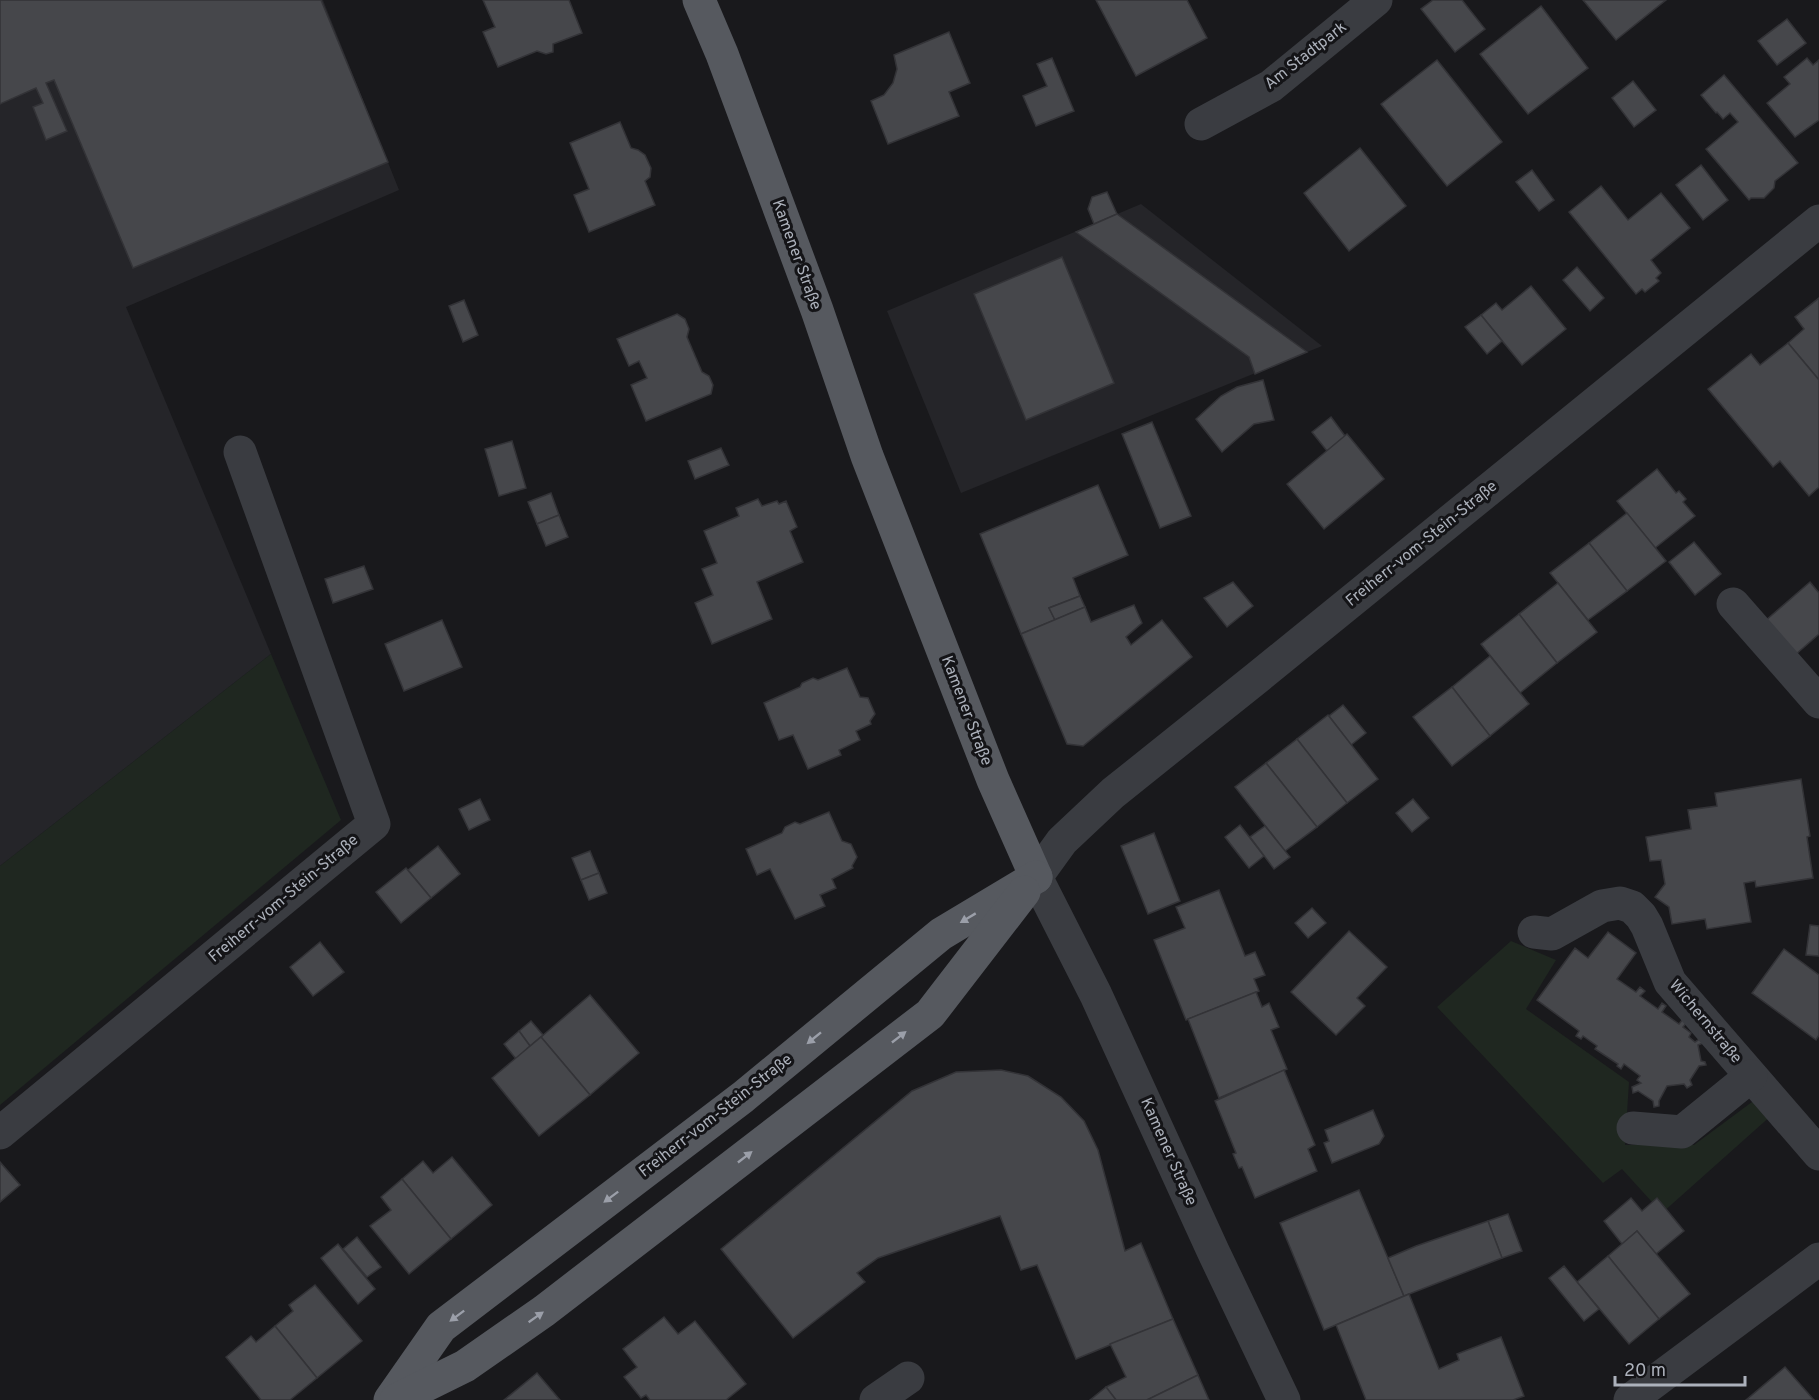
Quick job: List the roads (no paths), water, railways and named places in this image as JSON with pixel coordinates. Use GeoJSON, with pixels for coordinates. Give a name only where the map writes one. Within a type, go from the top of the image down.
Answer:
{"type":"FeatureCollection","features":[{"type":"Feature","properties":{"kind":"main road","name":"Kamener Straße"},"geometry":{"type":"LineString","coordinates":[[699,0],[722,54],[817,310],[867,456],[993,780],[1036,877]]}},
{"type":"Feature","properties":{"kind":"main road","name":"Freiherr-vom-Stein-Straße"},"geometry":{"type":"LineString","coordinates":[[390,1400],[441,1328],[743,1097],[941,934],[1036,877]]}},
{"type":"Feature","properties":{"kind":"main road","name":"Freiherr-vom-Stein-Straße"},"geometry":{"type":"LineString","coordinates":[[396,1400],[465,1366],[544,1311],[930,1014],[1036,877]]}},
{"type":"Feature","properties":{"kind":"street","name":"Am Stadtpark"},"geometry":{"type":"LineString","coordinates":[[1201,124],[1271,86],[1376,0]]}},
{"type":"Feature","properties":{"kind":"street","name":"Freiherr-vom-Stein-Straße"},"geometry":{"type":"LineString","coordinates":[[1036,877],[1062,841],[1113,793],[1819,221]]}},
{"type":"Feature","properties":{"kind":"street","name":"Freiherr-vom-Stein-Straße"},"geometry":{"type":"LineString","coordinates":[[0,1133],[374,824],[240,452]]}},
{"type":"Feature","properties":{"kind":"street"},"geometry":{"type":"LineString","coordinates":[[1733,604],[1819,702]]}},
{"type":"Feature","properties":{"kind":"street","name":"Kamener Straße"},"geometry":{"type":"LineString","coordinates":[[1036,877],[1101,1004],[1284,1400]]}},
{"type":"Feature","properties":{"kind":"street","name":"Wichernstraße"},"geometry":{"type":"LineString","coordinates":[[1534,932],[1552,934],[1602,906],[1620,903],[1632,907],[1647,926],[1670,982],[1751,1076],[1816,1141]]}},
{"type":"Feature","properties":{"kind":"street"},"geometry":{"type":"LineString","coordinates":[[1633,1128],[1682,1132],[1751,1076]]}},
{"type":"Feature","properties":{"kind":"street"},"geometry":{"type":"LineString","coordinates":[[1630,1400],[1819,1259]]}},
{"type":"Feature","properties":{"kind":"street"},"geometry":{"type":"LineString","coordinates":[[876,1400],[908,1378]]}}]}
